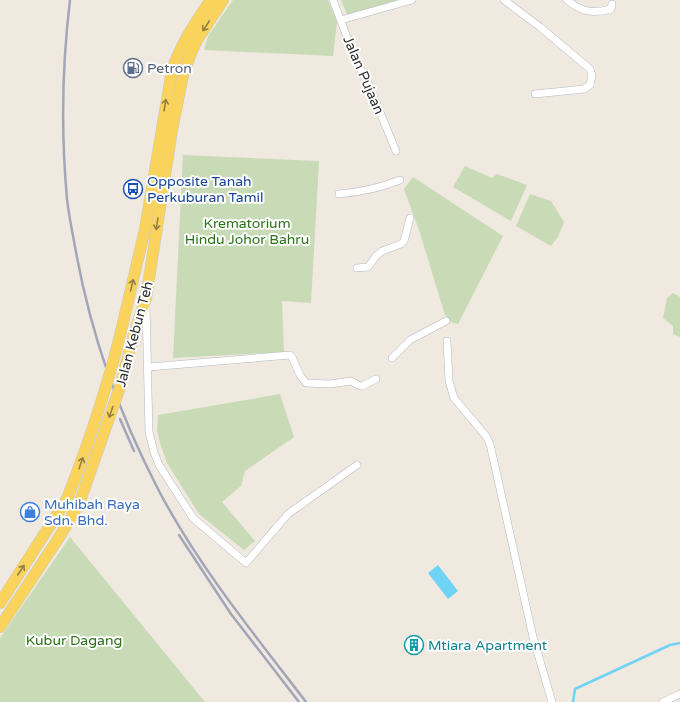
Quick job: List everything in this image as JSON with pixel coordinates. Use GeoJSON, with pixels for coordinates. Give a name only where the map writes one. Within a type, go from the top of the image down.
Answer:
{"type":"FeatureCollection","features":[{"type":"Feature","properties":{"kind":"main road","name":"Jalan Kebun Teh"},"geometry":{"type":"LineString","coordinates":[[0,603],[67,499],[81,464],[115,357],[145,229],[172,70],[178,52],[196,21],[211,0]]}},
{"type":"Feature","properties":{"kind":"main road","name":"Jalan Kebun Teh"},"geometry":{"type":"LineString","coordinates":[[0,627],[58,539],[79,504],[120,387],[134,334],[146,298],[172,130],[183,75],[197,40],[223,0]]}},
{"type":"Feature","properties":{"kind":"street","name":"Jalan Pujaan"},"geometry":{"type":"LineString","coordinates":[[333,0],[356,61],[368,83],[396,151]]}},
{"type":"Feature","properties":{"kind":"street"},"geometry":{"type":"LineString","coordinates":[[341,20],[412,0]]}},
{"type":"Feature","properties":{"kind":"street"},"geometry":{"type":"LineString","coordinates":[[504,0],[540,27],[590,69],[592,76],[590,85],[584,89],[535,94]]}},
{"type":"Feature","properties":{"kind":"street"},"geometry":{"type":"LineString","coordinates":[[567,0],[585,11],[600,12],[611,9],[612,4]]}},
{"type":"Feature","properties":{"kind":"street"},"geometry":{"type":"LineString","coordinates":[[339,194],[373,189],[400,180]]}},
{"type":"Feature","properties":{"kind":"street"},"geometry":{"type":"LineString","coordinates":[[357,268],[368,267],[382,251],[401,244],[404,240],[410,218]]}},
{"type":"Feature","properties":{"kind":"street"},"geometry":{"type":"LineString","coordinates":[[146,298],[150,432],[154,452],[159,465],[193,518],[246,563],[288,514],[357,465]]}},
{"type":"Feature","properties":{"kind":"street"},"geometry":{"type":"LineString","coordinates":[[392,358],[410,340],[446,321]]}},
{"type":"Feature","properties":{"kind":"street"},"geometry":{"type":"LineString","coordinates":[[447,341],[450,386],[454,398],[486,436],[490,444],[533,637],[552,702]]}},
{"type":"Feature","properties":{"kind":"street"},"geometry":{"type":"LineString","coordinates":[[149,367],[290,355],[292,356],[301,378],[306,383],[330,384],[351,381],[362,386],[376,379]]}},
{"type":"Feature","properties":{"kind":"street"},"geometry":{"type":"LineString","coordinates":[[663,702],[680,694]]}},
{"type":"Feature","properties":{"kind":"green space"},"geometry":{"type":"Polygon","coordinates":[[[233,0],[328,0],[337,22],[333,56],[204,50],[208,36],[233,0]]]}},
{"type":"Feature","properties":{"kind":"green space"},"geometry":{"type":"Polygon","coordinates":[[[341,0],[398,0],[398,1],[348,17],[341,0]]]}},
{"type":"Feature","properties":{"kind":"green space","name":"Krematorium Hindu Johor Bahru"},"geometry":{"type":"Polygon","coordinates":[[[183,155],[319,161],[311,303],[282,301],[284,352],[173,358],[183,155]]]}},
{"type":"Feature","properties":{"kind":"green space"},"geometry":{"type":"Polygon","coordinates":[[[465,166],[492,178],[497,174],[527,185],[511,221],[453,187],[465,166]]]}},
{"type":"Feature","properties":{"kind":"green space"},"geometry":{"type":"Polygon","coordinates":[[[413,177],[503,236],[458,324],[451,322],[445,315],[420,233],[404,189],[413,177]]]}},
{"type":"Feature","properties":{"kind":"green space"},"geometry":{"type":"Polygon","coordinates":[[[530,194],[551,201],[564,222],[558,237],[551,246],[516,226],[530,194]]]}},
{"type":"Feature","properties":{"kind":"green space"},"geometry":{"type":"Polygon","coordinates":[[[673,293],[680,297],[680,337],[673,334],[673,326],[663,318],[667,298],[673,293]]]}},
{"type":"Feature","properties":{"kind":"green space"},"geometry":{"type":"Polygon","coordinates":[[[280,394],[294,437],[245,471],[241,486],[222,502],[255,541],[244,550],[199,514],[167,463],[157,431],[158,415],[280,394]]]}},
{"type":"Feature","properties":{"kind":"green space","name":"Kubur Dagang"},"geometry":{"type":"Polygon","coordinates":[[[70,537],[205,702],[0,702],[0,638],[70,537]]]}},
{"type":"Feature","properties":{"kind":"water"},"geometry":{"type":"Polygon","coordinates":[[[438,565],[458,591],[448,599],[428,573],[438,565]]]}},
{"type":"Feature","properties":{"kind":"waterway"},"geometry":{"type":"LineString","coordinates":[[573,702],[575,689],[670,645],[680,643]]}},
{"type":"Feature","properties":{"kind":"railway"},"geometry":{"type":"LineString","coordinates":[[70,0],[65,50],[63,100],[67,199],[82,283],[108,374],[145,463],[175,519],[228,600],[306,702]]}},
{"type":"Feature","properties":{"kind":"railway"},"geometry":{"type":"LineString","coordinates":[[120,419],[134,451]]}},
{"type":"Feature","properties":{"kind":"railway"},"geometry":{"type":"LineString","coordinates":[[179,535],[231,614],[299,702]]}},
{"type":"Feature","properties":{"kind":"place","name":"Petron"},"geometry":{"type":"Point","coordinates":[133,68]}},
{"type":"Feature","properties":{"kind":"place","name":"Opposite Tanah Perkuburan Tamil"},"geometry":{"type":"Point","coordinates":[133,189]}},
{"type":"Feature","properties":{"kind":"place","name":"Muhibah Raya Sdn. Bhd."},"geometry":{"type":"Point","coordinates":[30,512]}},
{"type":"Feature","properties":{"kind":"place","name":"Mtiara Apartment"},"geometry":{"type":"Point","coordinates":[414,645]}}]}
